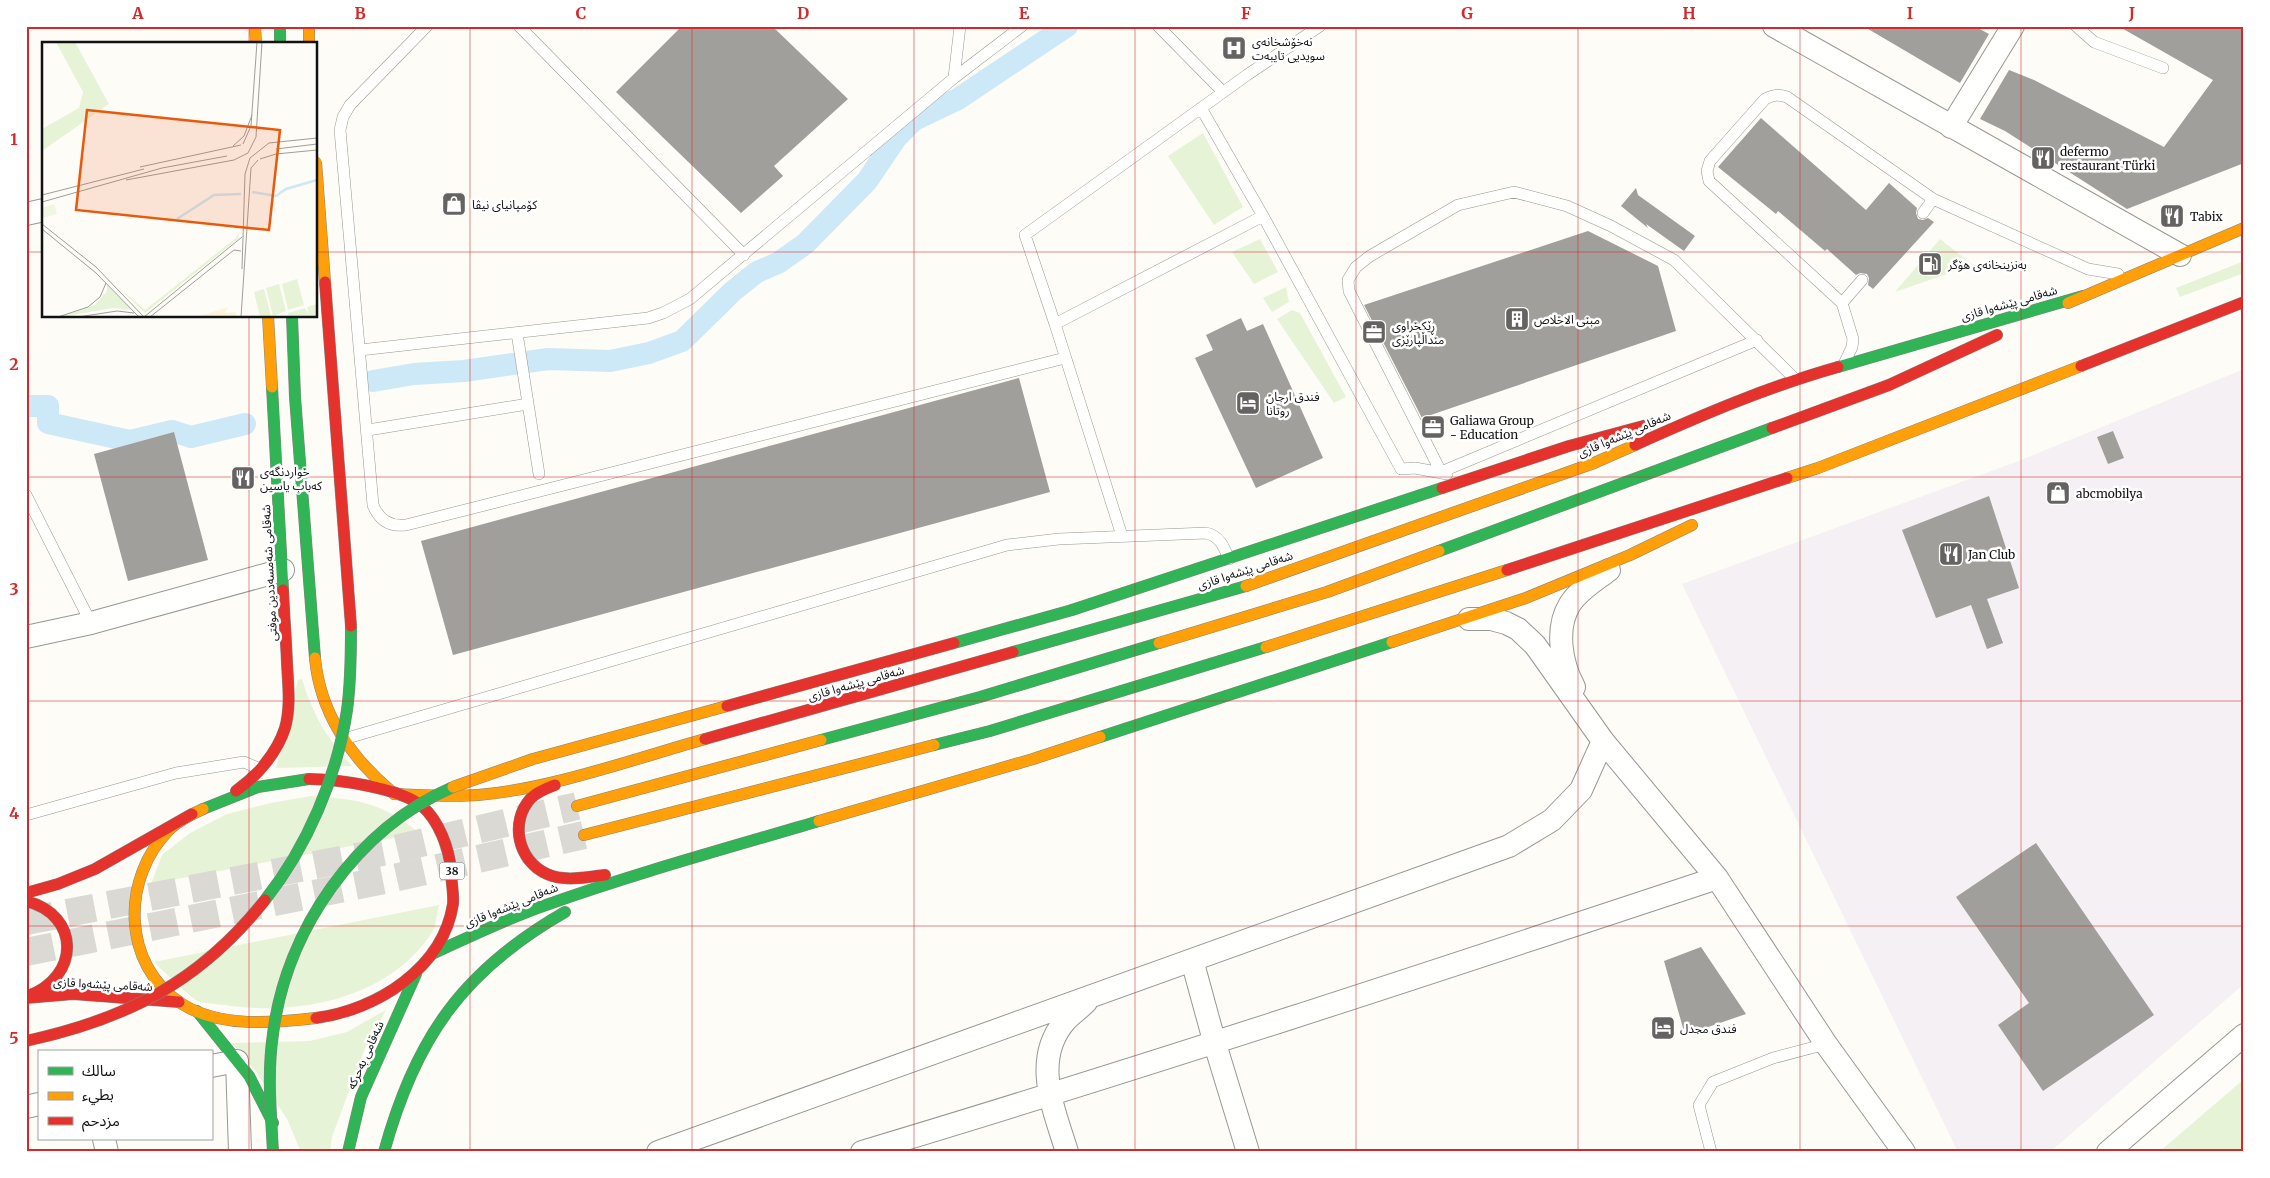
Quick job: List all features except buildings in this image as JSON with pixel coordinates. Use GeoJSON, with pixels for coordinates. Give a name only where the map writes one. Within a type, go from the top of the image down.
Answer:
{"type":"FeatureCollection","features":[{"type":"Feature","properties":{"kind":"main road"},"geometry":{"type":"LineString","coordinates":[[255,26],[256,42]]}},
{"type":"Feature","properties":{"kind":"main road"},"geometry":{"type":"LineString","coordinates":[[280,26],[280,42]]}},
{"type":"Feature","properties":{"kind":"main road"},"geometry":{"type":"LineString","coordinates":[[308,26],[310,42]]}},
{"type":"Feature","properties":{"kind":"main road"},"geometry":{"type":"LineString","coordinates":[[26,1041],[84,1027],[131,1009],[174,985],[211,957],[242,926],[282,875],[314,819],[337,758],[348,704],[351,667],[351,622],[318,188]]}},
{"type":"Feature","properties":{"kind":"main road","name":"شەقامی پێشەوا قازی"},"geometry":{"type":"LineString","coordinates":[[577,806],[980,697],[1327,592],[1889,385],[2083,296],[2244,228]]}},
{"type":"Feature","properties":{"kind":"main road","name":"شەقامی پێشەوا قازی"},"geometry":{"type":"LineString","coordinates":[[394,794],[480,795],[574,776],[1253,584],[1594,463],[1730,403],[1795,379],[2083,296]]}},
{"type":"Feature","properties":{"kind":"main road"},"geometry":{"type":"LineString","coordinates":[[1720,512],[1818,468],[2244,302]]}},
{"type":"Feature","properties":{"kind":"main road","name":"شەقامی شەمسەددین موفتی"},"geometry":{"type":"LineString","coordinates":[[221,801],[250,783],[260,769],[284,728],[289,700],[268,318]]}},
{"type":"Feature","properties":{"kind":"main road"},"geometry":{"type":"LineString","coordinates":[[292,318],[295,398],[316,664],[328,712],[344,739],[361,764],[374,778],[394,794]]}},
{"type":"Feature","properties":{"kind":"main road"},"geometry":{"type":"LineString","coordinates":[[273,1152],[269,1097],[271,1046],[281,995],[289,970],[318,908],[342,874],[370,842],[403,815],[439,793],[534,758],[1072,610],[1569,446],[1730,403]]}},
{"type":"Feature","properties":{"kind":"main road"},"geometry":{"type":"LineString","coordinates":[[584,835],[990,731],[1338,625],[1818,468]]}},
{"type":"Feature","properties":{"kind":"main road","name":"شەقامی پێشەوا قازی"},"geometry":{"type":"LineString","coordinates":[[434,953],[487,928],[545,905],[666,866],[1033,759],[1526,598],[1630,555],[1703,520]]}},
{"type":"Feature","properties":{"kind":"main road"},"geometry":{"type":"LineString","coordinates":[[574,776],[530,799],[521,812],[518,827],[519,842],[525,855],[535,866],[548,874],[562,877],[595,876],[666,866]]}},
{"type":"Feature","properties":{"kind":"main road","name":"شەقامی پێشەوا قازی"},"geometry":{"type":"LineString","coordinates":[[26,894],[95,869],[192,814],[252,788],[309,779],[341,780],[415,801],[436,822],[449,856],[453,876],[453,913],[446,934],[434,953],[417,973],[397,988],[375,1000],[324,1016],[276,1023],[223,1018],[197,1011],[179,1002],[159,984],[145,964],[135,930],[133,902],[137,885],[146,863],[156,846],[172,828],[192,814]]}},
{"type":"Feature","properties":{"kind":"main road"},"geometry":{"type":"LineString","coordinates":[[384,1152],[399,1099],[412,1068],[427,1040],[446,1013],[492,962],[535,929],[585,902],[721,850]]}},
{"type":"Feature","properties":{"kind":"main road"},"geometry":{"type":"LineString","coordinates":[[26,901],[44,907],[56,916],[64,929],[68,944],[67,959],[56,979],[45,989],[26,997]]}},
{"type":"Feature","properties":{"kind":"main road","name":"شەقامی بەحرکە"},"geometry":{"type":"LineString","coordinates":[[348,1152],[361,1097],[417,973]]}},
{"type":"Feature","properties":{"kind":"main road","name":"شەقامی پێشەوا قازی"},"geometry":{"type":"LineString","coordinates":[[26,997],[73,994],[179,1002]]}},
{"type":"Feature","properties":{"kind":"main road","name":"38"},"geometry":{"type":"LineString","coordinates":[[197,1011],[249,1076],[281,1139],[284,1152]]}},
{"type":"Feature","properties":{"kind":"street"},"geometry":{"type":"LineString","coordinates":[[1774,26],[2180,255]]}},
{"type":"Feature","properties":{"kind":"street"},"geometry":{"type":"LineString","coordinates":[[1951,127],[2013,26]]}},
{"type":"Feature","properties":{"kind":"street"},"geometry":{"type":"LineString","coordinates":[[26,214],[42,210]]}},
{"type":"Feature","properties":{"kind":"street"},"geometry":{"type":"LineString","coordinates":[[1603,740],[1569,679],[1562,652],[1561,633],[1564,618],[1571,603],[1587,586],[1630,555]]}},
{"type":"Feature","properties":{"kind":"street"},"geometry":{"type":"LineString","coordinates":[[26,637],[91,623],[283,570]]}},
{"type":"Feature","properties":{"kind":"street"},"geometry":{"type":"LineString","coordinates":[[1458,620],[1491,619],[1518,629],[1535,645],[1603,740],[1717,878],[1826,1044],[1904,1152]]}},
{"type":"Feature","properties":{"kind":"street"},"geometry":{"type":"LineString","coordinates":[[658,1152],[1509,846],[1552,820],[1581,790],[1603,740]]}},
{"type":"Feature","properties":{"kind":"street"},"geometry":{"type":"LineString","coordinates":[[862,1152],[1050,1096],[1214,1044],[1717,878]]}},
{"type":"Feature","properties":{"kind":"street"},"geometry":{"type":"LineString","coordinates":[[1192,960],[1214,1044],[1248,1152]]}},
{"type":"Feature","properties":{"kind":"street"},"geometry":{"type":"LineString","coordinates":[[1067,1152],[1050,1096],[1046,1064],[1052,1041],[1066,1020],[1095,995]]}},
{"type":"Feature","properties":{"kind":"street"},"geometry":{"type":"LineString","coordinates":[[2108,1152],[2244,1035]]}},
{"type":"Feature","properties":{"kind":"street"},"geometry":{"type":"LineString","coordinates":[[212,1066],[237,1061],[240,1152]]}},
{"type":"Feature","properties":{"kind":"lane"},"geometry":{"type":"LineString","coordinates":[[428,26],[350,105],[341,124],[373,505],[380,518],[385,522],[399,526],[1065,358]]}},
{"type":"Feature","properties":{"kind":"lane"},"geometry":{"type":"LineString","coordinates":[[518,26],[744,255]]}},
{"type":"Feature","properties":{"kind":"lane"},"geometry":{"type":"LineString","coordinates":[[954,78],[960,26]]}},
{"type":"Feature","properties":{"kind":"lane"},"geometry":{"type":"LineString","coordinates":[[360,350],[648,318],[664,314],[690,299],[954,78],[1022,26]]}},
{"type":"Feature","properties":{"kind":"lane"},"geometry":{"type":"LineString","coordinates":[[1158,26],[1222,92]]}},
{"type":"Feature","properties":{"kind":"lane"},"geometry":{"type":"LineString","coordinates":[[1122,536],[1025,235],[1222,92],[1320,26]]}},
{"type":"Feature","properties":{"kind":"lane"},"geometry":{"type":"LineString","coordinates":[[2076,26],[2094,42],[2163,68]]}},
{"type":"Feature","properties":{"kind":"lane"},"geometry":{"type":"LineString","coordinates":[[1842,366],[1850,354],[1853,339],[1842,304],[1709,181],[1707,171],[1710,161],[1765,99],[1775,95],[1787,97],[1933,199],[2088,269],[2115,274],[2142,271]]}},
{"type":"Feature","properties":{"kind":"lane"},"geometry":{"type":"LineString","coordinates":[[1201,108],[1263,216],[1401,469],[1415,468],[1442,472],[1468,479]]}},
{"type":"Feature","properties":{"kind":"lane"},"geometry":{"type":"LineString","coordinates":[[1442,472],[1349,291],[1348,280],[1356,267],[1370,256],[1458,205],[1514,192],[1567,206],[1612,226],[1674,260],[1795,379]]}},
{"type":"Feature","properties":{"kind":"lane"},"geometry":{"type":"LineString","coordinates":[[1923,213],[1933,199]]}},
{"type":"Feature","properties":{"kind":"lane"},"geometry":{"type":"LineString","coordinates":[[1055,324],[1263,216]]}},
{"type":"Feature","properties":{"kind":"lane"},"geometry":{"type":"LineString","coordinates":[[1842,304],[1862,280]]}},
{"type":"Feature","properties":{"kind":"lane"},"geometry":{"type":"LineString","coordinates":[[517,333],[539,474]]}},
{"type":"Feature","properties":{"kind":"lane"},"geometry":{"type":"LineString","coordinates":[[1442,472],[1757,340]]}},
{"type":"Feature","properties":{"kind":"lane"},"geometry":{"type":"LineString","coordinates":[[368,430],[528,404]]}},
{"type":"Feature","properties":{"kind":"lane"},"geometry":{"type":"LineString","coordinates":[[26,495],[91,623]]}},
{"type":"Feature","properties":{"kind":"lane"},"geometry":{"type":"LineString","coordinates":[[344,739],[1007,545],[1042,540],[1206,533],[1212,534],[1220,541],[1229,559]]}},
{"type":"Feature","properties":{"kind":"lane"},"geometry":{"type":"LineString","coordinates":[[26,815],[176,773],[244,762],[260,769]]}},
{"type":"Feature","properties":{"kind":"lane"},"geometry":{"type":"LineString","coordinates":[[1711,1152],[1699,1105],[1713,1082],[1773,1058],[1826,1044]]}},
{"type":"Feature","properties":{"kind":"shaded area"},"geometry":{"type":"Polygon","coordinates":[[[2244,369],[2244,984],[2050,1152],[1958,1152],[1682,584],[2016,462],[2244,369]]]}},
{"type":"Feature","properties":{"kind":"green space"},"geometry":{"type":"Polygon","coordinates":[[[1203,133],[1243,207],[1214,225],[1168,156],[1203,133]]]}},
{"type":"Feature","properties":{"kind":"green space"},"geometry":{"type":"Polygon","coordinates":[[[1260,239],[1278,272],[1254,284],[1232,252],[1260,239]]]}},
{"type":"Feature","properties":{"kind":"green space"},"geometry":{"type":"Polygon","coordinates":[[[1940,239],[1973,265],[1895,292],[1940,239]]]}},
{"type":"Feature","properties":{"kind":"green space"},"geometry":{"type":"Polygon","coordinates":[[[2244,261],[2244,273],[2180,297],[2176,288],[2244,261]]]}},
{"type":"Feature","properties":{"kind":"green space"},"geometry":{"type":"Polygon","coordinates":[[[1286,287],[1289,302],[1272,312],[1263,298],[1286,287]]]}},
{"type":"Feature","properties":{"kind":"green space"},"geometry":{"type":"Polygon","coordinates":[[[1292,310],[1300,313],[1346,397],[1334,403],[1277,319],[1292,310]]]}},
{"type":"Feature","properties":{"kind":"green space"},"geometry":{"type":"Polygon","coordinates":[[[302,679],[316,716],[335,746],[352,766],[276,768],[298,680],[302,679]]]}},
{"type":"Feature","properties":{"kind":"green space"},"geometry":{"type":"Polygon","coordinates":[[[311,796],[369,804],[394,815],[419,833],[151,884],[162,855],[190,833],[227,814],[271,803],[311,796]]]}},
{"type":"Feature","properties":{"kind":"green space"},"geometry":{"type":"Polygon","coordinates":[[[439,905],[431,934],[413,956],[392,974],[367,987],[341,997],[314,1004],[286,1008],[258,1008],[200,1002],[154,962],[439,905]]]}},
{"type":"Feature","properties":{"kind":"green space"},"geometry":{"type":"Polygon","coordinates":[[[386,1010],[365,1048],[332,1137],[330,1152],[301,1152],[287,1119],[257,1073],[232,1043],[310,1041],[347,1032],[386,1010]]]}},
{"type":"Feature","properties":{"kind":"green space"},"geometry":{"type":"Polygon","coordinates":[[[2244,1079],[2244,1152],[2159,1152],[2244,1079]]]}},
{"type":"Feature","properties":{"kind":"waterway"},"geometry":{"type":"LineString","coordinates":[[373,381],[414,374],[464,371],[548,359],[610,361],[649,353],[682,341],[733,291],[757,272],[778,263],[805,244],[867,181],[896,138],[914,120],[958,99],[1067,26]]}},
{"type":"Feature","properties":{"kind":"waterway"},"geometry":{"type":"LineString","coordinates":[[26,406],[48,406],[48,423],[130,441],[172,431],[191,437],[245,424]]}},
{"type":"Feature","properties":{"kind":"tunnel"},"geometry":{"type":"LineString","coordinates":[[26,921],[387,851],[577,806]]}},
{"type":"Feature","properties":{"kind":"tunnel"},"geometry":{"type":"LineString","coordinates":[[26,952],[394,878],[584,835]]}},
{"type":"Feature","properties":{"kind":"traffic: fast"},"geometry":{"type":"LineString","coordinates":[[280,26],[280,42]]}},
{"type":"Feature","properties":{"kind":"traffic: fast"},"geometry":{"type":"LineString","coordinates":[[1838,367],[2083,296]]}},
{"type":"Feature","properties":{"kind":"traffic: fast"},"geometry":{"type":"LineString","coordinates":[[292,318],[295,397],[315,658]]}},
{"type":"Feature","properties":{"kind":"traffic: fast"},"geometry":{"type":"LineString","coordinates":[[272,387],[283,590]]}},
{"type":"Feature","properties":{"kind":"traffic: fast"},"geometry":{"type":"LineString","coordinates":[[1439,551],[1772,428]]}},
{"type":"Feature","properties":{"kind":"traffic: fast"},"geometry":{"type":"LineString","coordinates":[[1072,610],[1442,488]]}},
{"type":"Feature","properties":{"kind":"traffic: fast"},"geometry":{"type":"LineString","coordinates":[[1013,652],[1246,586]]}},
{"type":"Feature","properties":{"kind":"traffic: fast"},"geometry":{"type":"LineString","coordinates":[[954,643],[1072,610]]}},
{"type":"Feature","properties":{"kind":"traffic: fast"},"geometry":{"type":"LineString","coordinates":[[265,900],[307,834],[328,786],[336,761],[347,710],[351,668],[351,626]]}},
{"type":"Feature","properties":{"kind":"traffic: fast"},"geometry":{"type":"LineString","coordinates":[[1100,737],[1392,642]]}},
{"type":"Feature","properties":{"kind":"traffic: fast"},"geometry":{"type":"LineString","coordinates":[[821,740],[980,697],[1159,643]]}},
{"type":"Feature","properties":{"kind":"traffic: fast"},"geometry":{"type":"LineString","coordinates":[[934,745],[990,731],[1266,647]]}},
{"type":"Feature","properties":{"kind":"traffic: fast"},"geometry":{"type":"LineString","coordinates":[[203,809],[258,787],[309,779]]}},
{"type":"Feature","properties":{"kind":"traffic: fast"},"geometry":{"type":"LineString","coordinates":[[273,1152],[270,1079],[273,1034],[280,995],[293,957],[310,921],[332,887],[357,856],[386,829],[418,805],[453,787]]}},
{"type":"Feature","properties":{"kind":"traffic: fast"},"geometry":{"type":"LineString","coordinates":[[434,953],[518,916],[580,893],[819,821]]}},
{"type":"Feature","properties":{"kind":"traffic: fast"},"geometry":{"type":"LineString","coordinates":[[384,1152],[396,1112],[411,1075],[428,1042],[448,1012],[471,984],[498,958],[565,912]]}},
{"type":"Feature","properties":{"kind":"traffic: fast"},"geometry":{"type":"LineString","coordinates":[[348,1152],[361,1097],[416,974]]}},
{"type":"Feature","properties":{"kind":"traffic: fast"},"geometry":{"type":"LineString","coordinates":[[197,1011],[249,1076],[273,1123]]}},
{"type":"Feature","properties":{"kind":"traffic: slow"},"geometry":{"type":"LineString","coordinates":[[255,26],[256,42]]}},
{"type":"Feature","properties":{"kind":"traffic: slow"},"geometry":{"type":"LineString","coordinates":[[309,26],[309,42]]}},
{"type":"Feature","properties":{"kind":"traffic: slow"},"geometry":{"type":"LineString","coordinates":[[318,189],[325,282]]}},
{"type":"Feature","properties":{"kind":"traffic: slow"},"geometry":{"type":"LineString","coordinates":[[2068,303],[2244,228]]}},
{"type":"Feature","properties":{"kind":"traffic: slow"},"geometry":{"type":"LineString","coordinates":[[268,318],[272,387]]}},
{"type":"Feature","properties":{"kind":"traffic: slow"},"geometry":{"type":"LineString","coordinates":[[1787,478],[1818,468],[2081,366]]}},
{"type":"Feature","properties":{"kind":"traffic: slow"},"geometry":{"type":"LineString","coordinates":[[1246,586],[1594,463],[1635,445]]}},
{"type":"Feature","properties":{"kind":"traffic: slow"},"geometry":{"type":"LineString","coordinates":[[1392,642],[1526,598],[1630,555],[1692,525]]}},
{"type":"Feature","properties":{"kind":"traffic: slow"},"geometry":{"type":"LineString","coordinates":[[1159,643],[1327,592],[1439,551]]}},
{"type":"Feature","properties":{"kind":"traffic: slow"},"geometry":{"type":"LineString","coordinates":[[1266,647],[1507,570]]}},
{"type":"Feature","properties":{"kind":"traffic: slow"},"geometry":{"type":"LineString","coordinates":[[315,658],[318,678],[330,715],[350,748],[376,778],[391,791]]}},
{"type":"Feature","properties":{"kind":"traffic: slow"},"geometry":{"type":"LineString","coordinates":[[453,787],[533,759],[727,706]]}},
{"type":"Feature","properties":{"kind":"traffic: slow"},"geometry":{"type":"LineString","coordinates":[[819,821],[1033,759],[1100,737]]}},
{"type":"Feature","properties":{"kind":"traffic: slow"},"geometry":{"type":"LineString","coordinates":[[394,794],[457,796],[506,792],[563,780],[705,739]]}},
{"type":"Feature","properties":{"kind":"traffic: slow"},"geometry":{"type":"LineString","coordinates":[[577,806],[821,740]]}},
{"type":"Feature","properties":{"kind":"traffic: slow"},"geometry":{"type":"LineString","coordinates":[[584,835],[934,745]]}},
{"type":"Feature","properties":{"kind":"traffic: slow"},"geometry":{"type":"LineString","coordinates":[[203,809],[181,820],[170,829],[154,849],[143,871],[136,895],[135,920],[138,944],[148,967],[162,987],[182,1004],[197,1012],[213,1017],[247,1022],[316,1018]]}},
{"type":"Feature","properties":{"kind":"traffic: jam"},"geometry":{"type":"LineString","coordinates":[[325,282],[351,626]]}},
{"type":"Feature","properties":{"kind":"traffic: jam"},"geometry":{"type":"LineString","coordinates":[[2081,366],[2244,302]]}},
{"type":"Feature","properties":{"kind":"traffic: jam"},"geometry":{"type":"LineString","coordinates":[[1772,428],[1889,385],[1997,335]]}},
{"type":"Feature","properties":{"kind":"traffic: jam"},"geometry":{"type":"LineString","coordinates":[[1635,445],[1735,402],[1786,383],[1838,367]]}},
{"type":"Feature","properties":{"kind":"traffic: jam"},"geometry":{"type":"LineString","coordinates":[[1442,488],[1569,446],[1647,425]]}},
{"type":"Feature","properties":{"kind":"traffic: jam"},"geometry":{"type":"LineString","coordinates":[[1507,570],[1787,478]]}},
{"type":"Feature","properties":{"kind":"traffic: jam"},"geometry":{"type":"LineString","coordinates":[[236,791],[272,755],[285,728],[289,696],[283,590]]}},
{"type":"Feature","properties":{"kind":"traffic: jam"},"geometry":{"type":"LineString","coordinates":[[727,706],[954,643]]}},
{"type":"Feature","properties":{"kind":"traffic: jam"},"geometry":{"type":"LineString","coordinates":[[705,739],[1013,652]]}},
{"type":"Feature","properties":{"kind":"traffic: jam"},"geometry":{"type":"LineString","coordinates":[[309,779],[368,786],[399,794],[422,806],[433,819],[442,835],[450,862],[453,896],[453,904],[447,927],[436,948],[404,982],[362,1006],[316,1018]]}},
{"type":"Feature","properties":{"kind":"traffic: jam"},"geometry":{"type":"LineString","coordinates":[[555,785],[533,796],[524,808],[520,818],[519,829],[523,851],[537,868],[547,874],[561,878],[605,875]]}},
{"type":"Feature","properties":{"kind":"traffic: jam"},"geometry":{"type":"LineString","coordinates":[[26,893],[58,884],[95,869],[192,814]]}},
{"type":"Feature","properties":{"kind":"traffic: jam"},"geometry":{"type":"LineString","coordinates":[[26,1041],[97,1021],[159,993],[187,975],[214,954],[240,929],[265,900]]}},
{"type":"Feature","properties":{"kind":"traffic: jam"},"geometry":{"type":"LineString","coordinates":[[26,901],[44,908],[57,919],[65,932],[67,947],[65,961],[57,975],[45,987],[28,996]]}},
{"type":"Feature","properties":{"kind":"traffic: jam"},"geometry":{"type":"LineString","coordinates":[[26,998],[73,994],[179,1002]]}},
{"type":"Feature","properties":{"kind":"place","name":"نەخۆشخانەی سویدیی تایبەت"},"geometry":{"type":"Point","coordinates":[1234,48]}},
{"type":"Feature","properties":{"kind":"place","name":"defermo restaurant Türki"},"geometry":{"type":"Point","coordinates":[2043,158]}},
{"type":"Feature","properties":{"kind":"place","name":"کۆمپانیای نیڤا"},"geometry":{"type":"Point","coordinates":[454,204]}},
{"type":"Feature","properties":{"kind":"place","name":"Tabix"},"geometry":{"type":"Point","coordinates":[2172,216]}},
{"type":"Feature","properties":{"kind":"place","name":"بەنزینخانەی هۆگر"},"geometry":{"type":"Point","coordinates":[1930,264]}},
{"type":"Feature","properties":{"kind":"place","name":"مبنى الاخلاص"},"geometry":{"type":"Point","coordinates":[1517,319]}},
{"type":"Feature","properties":{"kind":"place","name":"ڕێکخراوی منداڵپارێزی"},"geometry":{"type":"Point","coordinates":[1374,332]}},
{"type":"Feature","properties":{"kind":"place","name":"فندق ارجان روتانا"},"geometry":{"type":"Point","coordinates":[1248,403]}},
{"type":"Feature","properties":{"kind":"place","name":"Galiawa Group - Education"},"geometry":{"type":"Point","coordinates":[1433,427]}},
{"type":"Feature","properties":{"kind":"place","name":"خواردنگەی کەباب یاسین"},"geometry":{"type":"Point","coordinates":[243,478]}},
{"type":"Feature","properties":{"kind":"place","name":"abcmobilya"},"geometry":{"type":"Point","coordinates":[2058,493]}},
{"type":"Feature","properties":{"kind":"place","name":"Jan Club"},"geometry":{"type":"Point","coordinates":[1951,554]}},
{"type":"Feature","properties":{"kind":"place","name":"فندق مجدل"},"geometry":{"type":"Point","coordinates":[1663,1028]}}]}
